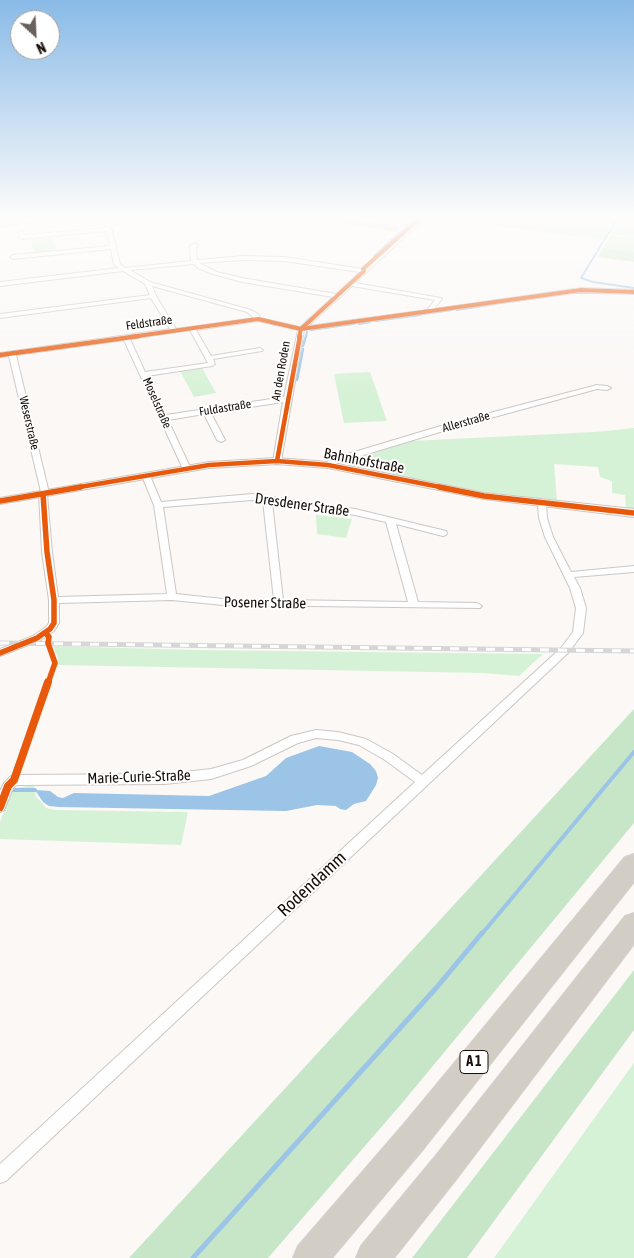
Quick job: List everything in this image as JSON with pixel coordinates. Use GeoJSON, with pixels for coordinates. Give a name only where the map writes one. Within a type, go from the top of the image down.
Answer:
{"type":"FeatureCollection","features":[{"type":"Feature","properties":{"kind":"highway","name":"A 1"},"geometry":{"type":"LineString","coordinates":[[310,1258],[414,1136],[634,864]]}},
{"type":"Feature","properties":{"kind":"highway"},"geometry":{"type":"LineString","coordinates":[[373,1258],[444,1170],[634,924]]}},
{"type":"Feature","properties":{"kind":"street"},"geometry":{"type":"LineString","coordinates":[[0,284],[49,278]]}},
{"type":"Feature","properties":{"kind":"street"},"geometry":{"type":"LineString","coordinates":[[140,278],[148,283],[249,311],[256,314],[258,319]]}},
{"type":"Feature","properties":{"kind":"street"},"geometry":{"type":"LineString","coordinates":[[232,278],[336,296]]}},
{"type":"Feature","properties":{"kind":"street","name":"An den Roden"},"geometry":{"type":"LineString","coordinates":[[277,461],[301,329],[357,278]]}},
{"type":"Feature","properties":{"kind":"street"},"geometry":{"type":"LineString","coordinates":[[148,283],[174,330]]}},
{"type":"Feature","properties":{"kind":"street"},"geometry":{"type":"LineString","coordinates":[[351,284],[439,299],[430,310]]}},
{"type":"Feature","properties":{"kind":"street"},"geometry":{"type":"LineString","coordinates":[[301,329],[581,290],[634,292]]}},
{"type":"Feature","properties":{"kind":"street"},"geometry":{"type":"LineString","coordinates":[[0,316],[154,296]]}},
{"type":"Feature","properties":{"kind":"street","name":"Feldstraße"},"geometry":{"type":"LineString","coordinates":[[0,355],[258,319],[301,329]]}},
{"type":"Feature","properties":{"kind":"street"},"geometry":{"type":"LineString","coordinates":[[144,374],[212,364],[192,328]]}},
{"type":"Feature","properties":{"kind":"street","name":"Moselstraße"},"geometry":{"type":"LineString","coordinates":[[126,337],[187,469]]}},
{"type":"Feature","properties":{"kind":"street"},"geometry":{"type":"LineString","coordinates":[[209,358],[260,350]]}},
{"type":"Feature","properties":{"kind":"street","name":"Weserstraße"},"geometry":{"type":"LineString","coordinates":[[0,653],[37,638],[50,630],[54,623],[54,600],[47,552],[44,494],[12,353]]}},
{"type":"Feature","properties":{"kind":"street","name":"Allerstraße"},"geometry":{"type":"LineString","coordinates":[[328,465],[334,461],[454,425],[597,387],[607,388]]}},
{"type":"Feature","properties":{"kind":"street","name":"Fuldastraße"},"geometry":{"type":"LineString","coordinates":[[164,418],[287,399]]}},
{"type":"Feature","properties":{"kind":"street"},"geometry":{"type":"LineString","coordinates":[[206,411],[221,440]]}},
{"type":"Feature","properties":{"kind":"street","name":"Bahnhofstraße"},"geometry":{"type":"LineString","coordinates":[[0,501],[187,469],[239,462],[277,461],[328,465],[442,489],[542,504],[634,513]]}},
{"type":"Feature","properties":{"kind":"street"},"geometry":{"type":"LineString","coordinates":[[146,476],[158,505],[172,597]]}},
{"type":"Feature","properties":{"kind":"street","name":"Dresdener Straße"},"geometry":{"type":"LineString","coordinates":[[158,505],[252,497],[355,512],[443,533]]}},
{"type":"Feature","properties":{"kind":"street"},"geometry":{"type":"LineString","coordinates":[[267,499],[279,603]]}},
{"type":"Feature","properties":{"kind":"street","name":"Rodendamm"},"geometry":{"type":"LineString","coordinates":[[0,1175],[564,650],[578,633],[581,608],[580,599],[549,537],[543,518],[542,504]]}},
{"type":"Feature","properties":{"kind":"street"},"geometry":{"type":"LineString","coordinates":[[390,520],[414,605]]}},
{"type":"Feature","properties":{"kind":"street"},"geometry":{"type":"LineString","coordinates":[[568,575],[634,569]]}},
{"type":"Feature","properties":{"kind":"street","name":"Posener Straße"},"geometry":{"type":"LineString","coordinates":[[54,600],[172,597],[223,602],[477,606]]}},
{"type":"Feature","properties":{"kind":"street","name":"Marie-Curie-Straße"},"geometry":{"type":"LineString","coordinates":[[4,796],[14,780],[165,779],[211,774],[247,763],[295,739],[316,734],[338,736],[362,742],[389,757],[423,782]]}},
{"type":"Feature","properties":{"kind":"green space"},"geometry":{"type":"Polygon","coordinates":[[[201,366],[216,393],[194,397],[179,369],[201,366]]]}},
{"type":"Feature","properties":{"kind":"green space"},"geometry":{"type":"Polygon","coordinates":[[[370,372],[387,421],[344,423],[334,374],[370,372]]]}},
{"type":"Feature","properties":{"kind":"green space"},"geometry":{"type":"Polygon","coordinates":[[[634,428],[634,509],[626,508],[625,495],[612,493],[612,481],[600,477],[598,467],[554,464],[557,501],[483,492],[414,480],[345,463],[410,441],[595,432],[634,428]]]}},
{"type":"Feature","properties":{"kind":"green space"},"geometry":{"type":"Polygon","coordinates":[[[316,515],[352,519],[346,538],[317,534],[316,515]]]}},
{"type":"Feature","properties":{"kind":"green space"},"geometry":{"type":"Polygon","coordinates":[[[53,646],[195,650],[543,654],[519,676],[483,673],[57,665],[58,659],[53,646]]]}},
{"type":"Feature","properties":{"kind":"green space"},"geometry":{"type":"Polygon","coordinates":[[[634,709],[634,823],[403,1102],[268,1258],[129,1258],[634,709]]]}},
{"type":"Feature","properties":{"kind":"green space"},"geometry":{"type":"Polygon","coordinates":[[[34,786],[36,796],[46,808],[55,810],[188,812],[181,845],[0,839],[0,822],[10,794],[16,788],[34,786]]]}},
{"type":"Feature","properties":{"kind":"green space"},"geometry":{"type":"Polygon","coordinates":[[[634,970],[634,1030],[467,1258],[412,1258],[634,970]]]}},
{"type":"Feature","properties":{"kind":"green space"},"geometry":{"type":"Polygon","coordinates":[[[634,1063],[634,1258],[494,1258],[631,1067],[634,1063]]]}},
{"type":"Feature","properties":{"kind":"water"},"geometry":{"type":"Polygon","coordinates":[[[319,746],[352,752],[370,764],[376,771],[378,778],[376,785],[366,801],[354,804],[346,810],[336,806],[317,805],[286,811],[59,807],[49,806],[43,802],[35,790],[50,791],[63,798],[74,793],[209,796],[266,776],[286,758],[319,746]]]}},
{"type":"Feature","properties":{"kind":"waterway"},"geometry":{"type":"LineString","coordinates":[[581,278],[593,282],[634,288]]}},
{"type":"Feature","properties":{"kind":"waterway"},"geometry":{"type":"LineString","coordinates":[[575,293],[604,293]]}},
{"type":"Feature","properties":{"kind":"waterway"},"geometry":{"type":"LineString","coordinates":[[501,303],[545,297]]}},
{"type":"Feature","properties":{"kind":"waterway"},"geometry":{"type":"LineString","coordinates":[[457,310],[496,304]]}},
{"type":"Feature","properties":{"kind":"waterway"},"geometry":{"type":"LineString","coordinates":[[424,314],[452,310]]}},
{"type":"Feature","properties":{"kind":"waterway"},"geometry":{"type":"LineString","coordinates":[[375,321],[421,315]]}},
{"type":"Feature","properties":{"kind":"waterway"},"geometry":{"type":"LineString","coordinates":[[359,324],[370,322]]}},
{"type":"Feature","properties":{"kind":"waterway"},"geometry":{"type":"LineString","coordinates":[[311,330],[354,324]]}},
{"type":"Feature","properties":{"kind":"waterway"},"geometry":{"type":"LineString","coordinates":[[306,337],[307,332]]}},
{"type":"Feature","properties":{"kind":"waterway"},"geometry":{"type":"LineString","coordinates":[[303,346],[306,336]]}},
{"type":"Feature","properties":{"kind":"waterway"},"geometry":{"type":"LineString","coordinates":[[297,380],[303,349]]}},
{"type":"Feature","properties":{"kind":"waterway"},"geometry":{"type":"LineString","coordinates":[[481,935],[634,752]]}},
{"type":"Feature","properties":{"kind":"waterway"},"geometry":{"type":"LineString","coordinates":[[0,790],[35,790]]}},
{"type":"Feature","properties":{"kind":"waterway"},"geometry":{"type":"LineString","coordinates":[[193,1258],[437,987],[482,933]]}},
{"type":"Feature","properties":{"kind":"railway"},"geometry":{"type":"LineString","coordinates":[[0,643],[634,651]]}},
{"type":"Feature","properties":{"kind":"cycle path"},"geometry":{"type":"LineString","coordinates":[[277,461],[301,329],[357,278]]}},
{"type":"Feature","properties":{"kind":"cycle path"},"geometry":{"type":"LineString","coordinates":[[0,355],[258,319],[301,329],[581,290],[634,292]]}},
{"type":"Feature","properties":{"kind":"cycle path"},"geometry":{"type":"LineString","coordinates":[[0,501],[209,465],[277,461],[328,465],[484,496],[634,513]]}},
{"type":"Feature","properties":{"kind":"cycle path"},"geometry":{"type":"LineString","coordinates":[[0,653],[37,638],[50,629],[54,623],[54,600],[47,552],[43,494]]}},
{"type":"Feature","properties":{"kind":"cycle path"},"geometry":{"type":"LineString","coordinates":[[0,807],[8,786],[14,780],[55,663],[48,643],[49,637],[46,633]]}}]}
